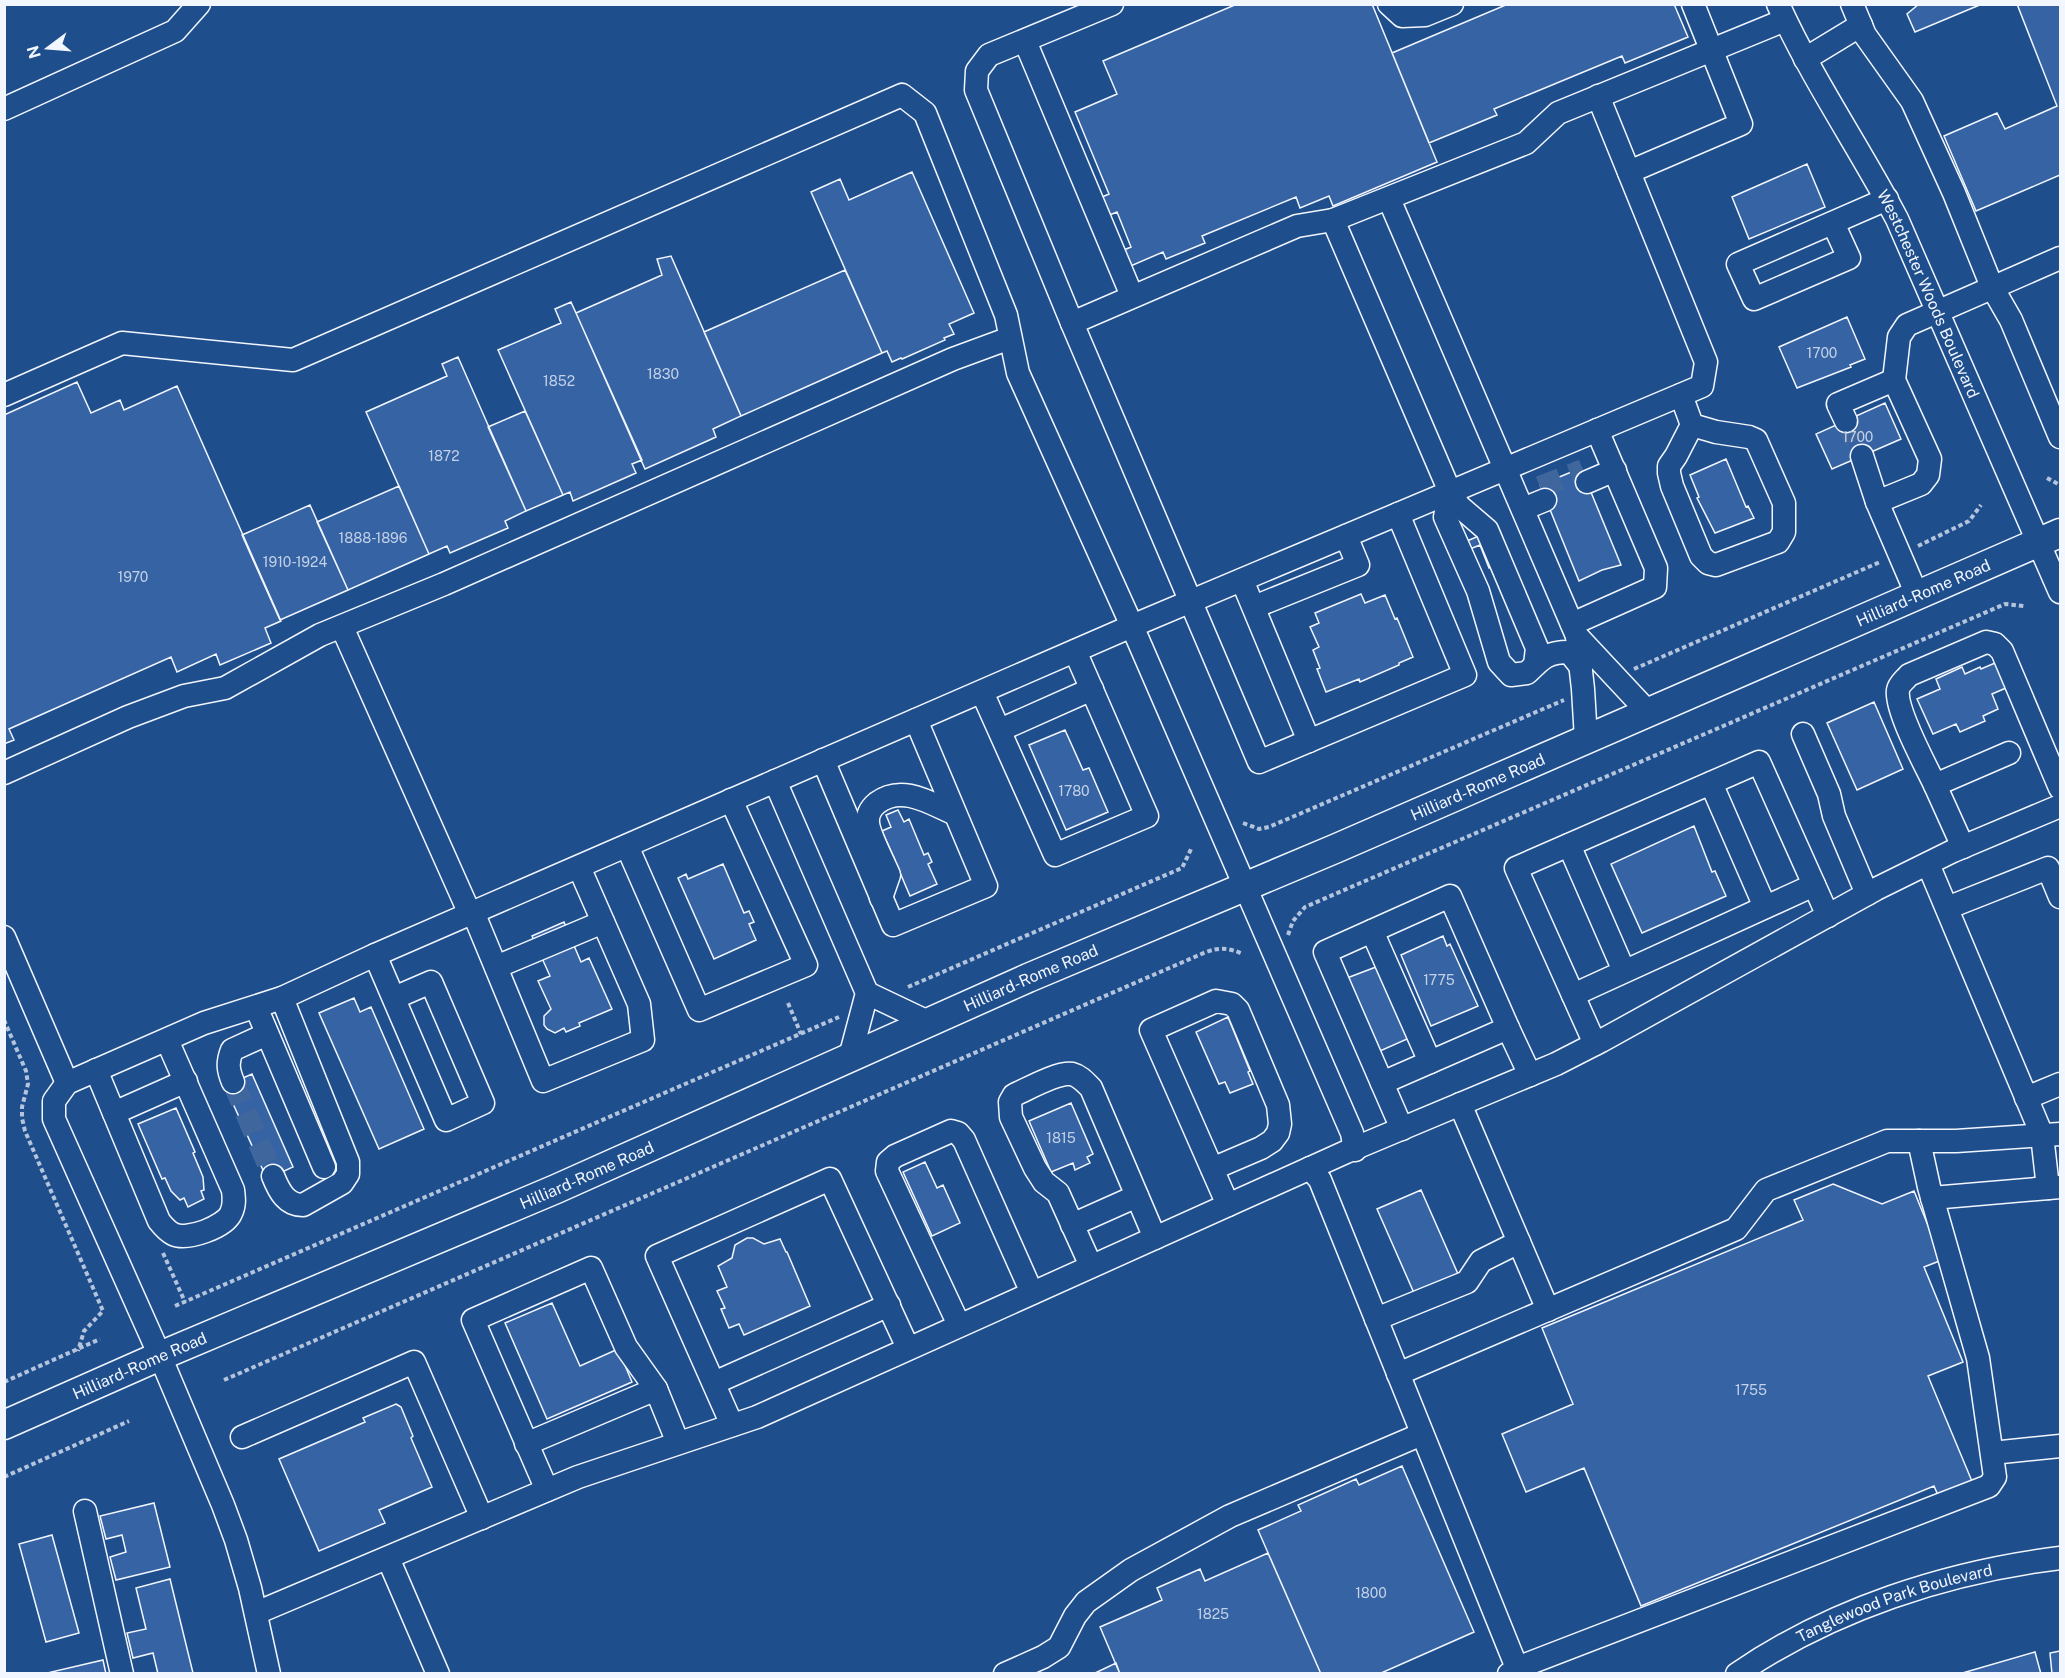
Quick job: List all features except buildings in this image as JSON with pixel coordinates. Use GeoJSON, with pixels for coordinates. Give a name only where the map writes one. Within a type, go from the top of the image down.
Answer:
{"type":"FeatureCollection","features":[{"type":"Feature","properties":{"kind":"main road","name":"Hilliard-Rome Road"},"geometry":{"type":"LineString","coordinates":[[4,1425],[160,1356],[556,1189],[1028,978],[1649,713],[2050,537]]}},
{"type":"Feature","properties":{"kind":"street"},"geometry":{"type":"LineString","coordinates":[[4,109],[175,31],[199,4]]}},
{"type":"Feature","properties":{"kind":"street"},"geometry":{"type":"LineString","coordinates":[[1112,4],[989,55],[977,71],[976,90],[1072,323],[1259,762],[1465,675],[1398,514]]}},
{"type":"Feature","properties":{"kind":"street"},"geometry":{"type":"LineString","coordinates":[[1389,4],[1402,16],[1425,15],[1452,4]]}},
{"type":"Feature","properties":{"kind":"street"},"geometry":{"type":"LineString","coordinates":[[1629,172],[1741,124],[1694,4]]}},
{"type":"Feature","properties":{"kind":"street"},"geometry":{"type":"LineString","coordinates":[[1072,323],[1297,226],[1334,220],[1526,143],[1558,113],[1712,50],[1782,12]]}},
{"type":"Feature","properties":{"kind":"street","name":"Westchester Woods Boulevard"},"geometry":{"type":"LineString","coordinates":[[1782,12],[1827,99],[1887,199],[1938,310],[2050,537],[2061,592]]}},
{"type":"Feature","properties":{"kind":"street"},"geometry":{"type":"LineString","coordinates":[[1805,59],[1857,15],[1865,35],[1912,101],[1992,287],[2011,320],[2061,437]]}},
{"type":"Feature","properties":{"kind":"street"},"geometry":{"type":"LineString","coordinates":[[1025,41],[1132,296]]}},
{"type":"Feature","properties":{"kind":"street"},"geometry":{"type":"LineString","coordinates":[[4,395],[122,343],[292,360],[902,95],[925,113],[1006,315],[1018,373],[1132,626],[1352,1132],[1355,1150]]}},
{"type":"Feature","properties":{"kind":"street"},"geometry":{"type":"LineString","coordinates":[[269,1674],[256,1613],[236,1540],[160,1356],[54,1119],[54,1101],[67,1083],[204,1023],[282,998],[375,955],[1132,626],[1702,386],[1706,362],[1598,96]]}},
{"type":"Feature","properties":{"kind":"street"},"geometry":{"type":"LineString","coordinates":[[1389,199],[1574,630],[1581,667],[1586,739]]}},
{"type":"Feature","properties":{"kind":"street"},"geometry":{"type":"LineString","coordinates":[[1833,223],[1849,258],[1754,299],[1738,264],[1887,199]]}},
{"type":"Feature","properties":{"kind":"street"},"geometry":{"type":"LineString","coordinates":[[1334,220],[1457,489],[1474,508],[1496,525],[1547,641],[1541,660]]}},
{"type":"Feature","properties":{"kind":"street"},"geometry":{"type":"LineString","coordinates":[[1877,502],[1921,484],[1928,475],[1930,459],[1894,381],[1899,337],[1907,325],[2061,258]]}},
{"type":"Feature","properties":{"kind":"street"},"geometry":{"type":"LineString","coordinates":[[4,773],[128,717],[184,696],[225,688],[320,635],[444,584],[953,359],[1010,338]]}},
{"type":"Feature","properties":{"kind":"street"},"geometry":{"type":"LineString","coordinates":[[1846,421],[1838,404],[1894,381]]}},
{"type":"Feature","properties":{"kind":"street"},"geometry":{"type":"LineString","coordinates":[[1681,395],[1692,424],[1669,466],[1672,486],[1701,556],[1708,563],[1716,565],[1778,542],[1784,532],[1786,519],[1784,503],[1756,440],[1749,436],[1716,432],[1692,424]]}},
{"type":"Feature","properties":{"kind":"street"},"geometry":{"type":"LineString","coordinates":[[1574,630],[1655,587],[1656,568],[1597,430]]}},
{"type":"Feature","properties":{"kind":"street"},"geometry":{"type":"LineString","coordinates":[[1676,456],[1729,434]]}},
{"type":"Feature","properties":{"kind":"street"},"geometry":{"type":"LineString","coordinates":[[1862,456],[1877,502],[1917,595]]}},
{"type":"Feature","properties":{"kind":"street"},"geometry":{"type":"LineString","coordinates":[[1585,476],[1613,464]]}},
{"type":"Feature","properties":{"kind":"street"},"geometry":{"type":"LineString","coordinates":[[1457,489],[1445,517],[1478,591],[1499,662],[1511,675],[1527,673],[1554,652],[1569,652],[1581,667]]}},
{"type":"Feature","properties":{"kind":"street"},"geometry":{"type":"LineString","coordinates":[[1520,503],[1543,494]]}},
{"type":"Feature","properties":{"kind":"street"},"geometry":{"type":"LineString","coordinates":[[1254,607],[1358,565],[1346,536]]}},
{"type":"Feature","properties":{"kind":"street"},"geometry":{"type":"LineString","coordinates":[[1242,580],[1310,741]]}},
{"type":"Feature","properties":{"kind":"street"},"geometry":{"type":"LineString","coordinates":[[342,627],[496,968],[543,1081],[643,1040],[639,1005],[579,867]]}},
{"type":"Feature","properties":{"kind":"street"},"geometry":{"type":"LineString","coordinates":[[1574,630],[1649,713]]}},
{"type":"Feature","properties":{"kind":"street"},"geometry":{"type":"LineString","coordinates":[[1963,847],[1904,717],[1898,691],[1901,683],[1909,675],[1986,642],[1995,644],[2002,651],[2061,788]]}},
{"type":"Feature","properties":{"kind":"street"},"geometry":{"type":"LineString","coordinates":[[982,692],[1055,855],[1147,816],[1075,651]]}},
{"type":"Feature","properties":{"kind":"street"},"geometry":{"type":"LineString","coordinates":[[1000,730],[1092,690]]}},
{"type":"Feature","properties":{"kind":"street"},"geometry":{"type":"LineString","coordinates":[[823,760],[893,925],[986,886],[916,720]]}},
{"type":"Feature","properties":{"kind":"street"},"geometry":{"type":"LineString","coordinates":[[1803,734],[1829,794],[1834,816],[1867,894]]}},
{"type":"Feature","properties":{"kind":"street"},"geometry":{"type":"LineString","coordinates":[[1935,786],[2009,753]]}},
{"type":"Feature","properties":{"kind":"street"},"geometry":{"type":"LineString","coordinates":[[1595,1044],[1516,868],[1759,762],[1828,916]]}},
{"type":"Feature","properties":{"kind":"street"},"geometry":{"type":"LineString","coordinates":[[775,781],[867,993],[850,1057]]}},
{"type":"Feature","properties":{"kind":"street"},"geometry":{"type":"LineString","coordinates":[[1711,783],[1765,907]]}},
{"type":"Feature","properties":{"kind":"street"},"geometry":{"type":"LineString","coordinates":[[881,898],[889,875],[868,825],[873,807],[883,799],[907,794],[956,813]]}},
{"type":"Feature","properties":{"kind":"street"},"geometry":{"type":"LineString","coordinates":[[627,846],[699,1010],[806,965],[731,800]]}},
{"type":"Feature","properties":{"kind":"street"},"geometry":{"type":"LineString","coordinates":[[256,1613],[578,1477],[757,1417],[1310,1168],[1530,1075],[1595,1044],[1867,894],[1963,847],[2061,806]]}},
{"type":"Feature","properties":{"kind":"street"},"geometry":{"type":"LineString","coordinates":[[1569,845],[1624,971]]}},
{"type":"Feature","properties":{"kind":"street"},"geometry":{"type":"LineString","coordinates":[[1928,864],[2026,1098],[2051,1134],[2054,1188],[1932,1198]]}},
{"type":"Feature","properties":{"kind":"street"},"geometry":{"type":"LineString","coordinates":[[1947,908],[2048,868],[2061,897]]}},
{"type":"Feature","properties":{"kind":"street"},"geometry":{"type":"LineString","coordinates":[[1573,995],[1814,885]]}},
{"type":"Feature","properties":{"kind":"street"},"geometry":{"type":"LineString","coordinates":[[1402,1129],[1325,952],[1450,896],[1530,1075]]}},
{"type":"Feature","properties":{"kind":"street"},"geometry":{"type":"LineString","coordinates":[[496,968],[603,922]]}},
{"type":"Feature","properties":{"kind":"street"},"geometry":{"type":"LineString","coordinates":[[1372,931],[1430,1062]]}},
{"type":"Feature","properties":{"kind":"street"},"geometry":{"type":"LineString","coordinates":[[4,937],[67,1083]]}},
{"type":"Feature","properties":{"kind":"street"},"geometry":{"type":"LineString","coordinates":[[375,955],[446,1120],[483,1103],[431,982],[394,998]]}},
{"type":"Feature","properties":{"kind":"street"},"geometry":{"type":"LineString","coordinates":[[867,993],[928,1022]]}},
{"type":"Feature","properties":{"kind":"street"},"geometry":{"type":"LineString","coordinates":[[273,1176],[279,1191],[287,1200],[296,1205],[303,1205],[342,1183],[348,1174],[348,1162],[282,998]]}},
{"type":"Feature","properties":{"kind":"street"},"geometry":{"type":"LineString","coordinates":[[1212,1169],[1261,1149],[1272,1142],[1278,1133],[1280,1124],[1278,1105],[1238,1010],[1232,1004],[1216,1001],[1151,1030],[1212,1169],[1228,1205]]}},
{"type":"Feature","properties":{"kind":"street"},"geometry":{"type":"LineString","coordinates":[[256,1006],[324,1167]]}},
{"type":"Feature","properties":{"kind":"street"},"geometry":{"type":"LineString","coordinates":[[1382,1083],[1508,1028]]}},
{"type":"Feature","properties":{"kind":"street"},"geometry":{"type":"LineString","coordinates":[[233,1082],[228,1061],[232,1050],[267,1034]]}},
{"type":"Feature","properties":{"kind":"street"},"geometry":{"type":"LineString","coordinates":[[96,1070],[159,1221],[175,1236],[195,1235],[220,1224],[230,1215],[235,1202],[233,1190],[167,1040]]}},
{"type":"Feature","properties":{"kind":"street"},"geometry":{"type":"LineString","coordinates":[[1091,1266],[1058,1193],[1044,1182],[1035,1168],[1011,1117],[1010,1102],[1014,1095],[1059,1076],[1071,1074],[1082,1079],[1090,1088],[1155,1238]]}},
{"type":"Feature","properties":{"kind":"street"},"geometry":{"type":"LineString","coordinates":[[114,1113],[186,1081]]}},
{"type":"Feature","properties":{"kind":"street"},"geometry":{"type":"LineString","coordinates":[[2026,1098],[2061,1084]]}},
{"type":"Feature","properties":{"kind":"street"},"geometry":{"type":"LineString","coordinates":[[1460,1104],[1548,1310]]}},
{"type":"Feature","properties":{"kind":"street"},"geometry":{"type":"LineString","coordinates":[[959,1325],[887,1171],[888,1162],[895,1156],[951,1131],[958,1133],[964,1140],[1032,1293]]}},
{"type":"Feature","properties":{"kind":"street"},"geometry":{"type":"LineString","coordinates":[[1398,1374],[1736,1229],[1766,1190],[1887,1141],[1956,1141],[2051,1134]]}},
{"type":"Feature","properties":{"kind":"street"},"geometry":{"type":"LineString","coordinates":[[1310,1168],[1320,1180],[1377,1319],[1513,1671],[1989,1486],[1995,1478],[1978,1358],[1932,1198],[1919,1141]]}},
{"type":"Feature","properties":{"kind":"street"},"geometry":{"type":"LineString","coordinates":[[732,1425],[657,1256],[830,1179],[908,1348]]}},
{"type":"Feature","properties":{"kind":"street"},"geometry":{"type":"LineString","coordinates":[[1072,1225],[1137,1196]]}},
{"type":"Feature","properties":{"kind":"street"},"geometry":{"type":"LineString","coordinates":[[1377,1319],[1467,1282],[1481,1261],[1519,1242]]}},
{"type":"Feature","properties":{"kind":"street"},"geometry":{"type":"LineString","coordinates":[[547,1490],[473,1320],[591,1268],[626,1347],[656,1389],[678,1443]]}},
{"type":"Feature","properties":{"kind":"street"},"geometry":{"type":"LineString","coordinates":[[714,1383],[889,1305]]}},
{"type":"Feature","properties":{"kind":"street"},"geometry":{"type":"LineString","coordinates":[[243,1437],[414,1362],[482,1518]]}},
{"type":"Feature","properties":{"kind":"street"},"geometry":{"type":"LineString","coordinates":[[526,1444],[656,1389]]}},
{"type":"Feature","properties":{"kind":"street"},"geometry":{"type":"LineString","coordinates":[[1005,1674],[1059,1647],[1075,1616],[1086,1602],[1131,1570],[1230,1516],[1422,1434]]}},
{"type":"Feature","properties":{"kind":"street"},"geometry":{"type":"LineString","coordinates":[[1992,1453],[2061,1446]]}},
{"type":"Feature","properties":{"kind":"street"},"geometry":{"type":"LineString","coordinates":[[85,1511],[122,1674]]}},
{"type":"Feature","properties":{"kind":"street"},"geometry":{"type":"LineString","coordinates":[[388,1558],[438,1674]]}},
{"type":"Feature","properties":{"kind":"street","name":"Tanglewood Park Boulevard"},"geometry":{"type":"LineString","coordinates":[[1737,1674],[1755,1661],[1808,1632],[1882,1601],[1957,1577],[2061,1558]]}},
{"type":"Feature","properties":{"kind":"path"},"geometry":{"type":"LineString","coordinates":[[2048,478],[2061,484]]}},
{"type":"Feature","properties":{"kind":"path"},"geometry":{"type":"LineString","coordinates":[[1969,521],[1981,505]]}},
{"type":"Feature","properties":{"kind":"path"},"geometry":{"type":"LineString","coordinates":[[1288,936],[1293,921],[1305,907],[2005,604],[2024,606]]}},
{"type":"Feature","properties":{"kind":"path"},"geometry":{"type":"LineString","coordinates":[[908,987],[1182,868],[1192,847]]}},
{"type":"Feature","properties":{"kind":"path"},"geometry":{"type":"LineString","coordinates":[[224,1380],[1206,952],[1218,947],[1233,949],[1243,954]]}},
{"type":"Feature","properties":{"kind":"path"},"geometry":{"type":"LineString","coordinates":[[788,1004],[801,1034]]}},
{"type":"Feature","properties":{"kind":"path"},"geometry":{"type":"LineString","coordinates":[[175,1306],[840,1017]]}},
{"type":"Feature","properties":{"kind":"path"},"geometry":{"type":"LineString","coordinates":[[4,1020],[26,1071],[28,1084],[22,1107],[25,1131],[103,1311],[84,1331],[78,1351]]}},
{"type":"Feature","properties":{"kind":"path"},"geometry":{"type":"LineString","coordinates":[[163,1253],[185,1302]]}},
{"type":"Feature","properties":{"kind":"path"},"geometry":{"type":"LineString","coordinates":[[4,1382],[100,1340]]}},
{"type":"Feature","properties":{"kind":"path"},"geometry":{"type":"LineString","coordinates":[[4,1477],[129,1421]]}},
{"type":"Feature","properties":{"kind":"tunnel"},"geometry":{"type":"LineString","coordinates":[[1846,421],[1862,456]]}},
{"type":"Feature","properties":{"kind":"tunnel"},"geometry":{"type":"LineString","coordinates":[[1540,487],[1583,470]]}},
{"type":"Feature","properties":{"kind":"tunnel"},"geometry":{"type":"LineString","coordinates":[[233,1082],[273,1176]]}}]}
